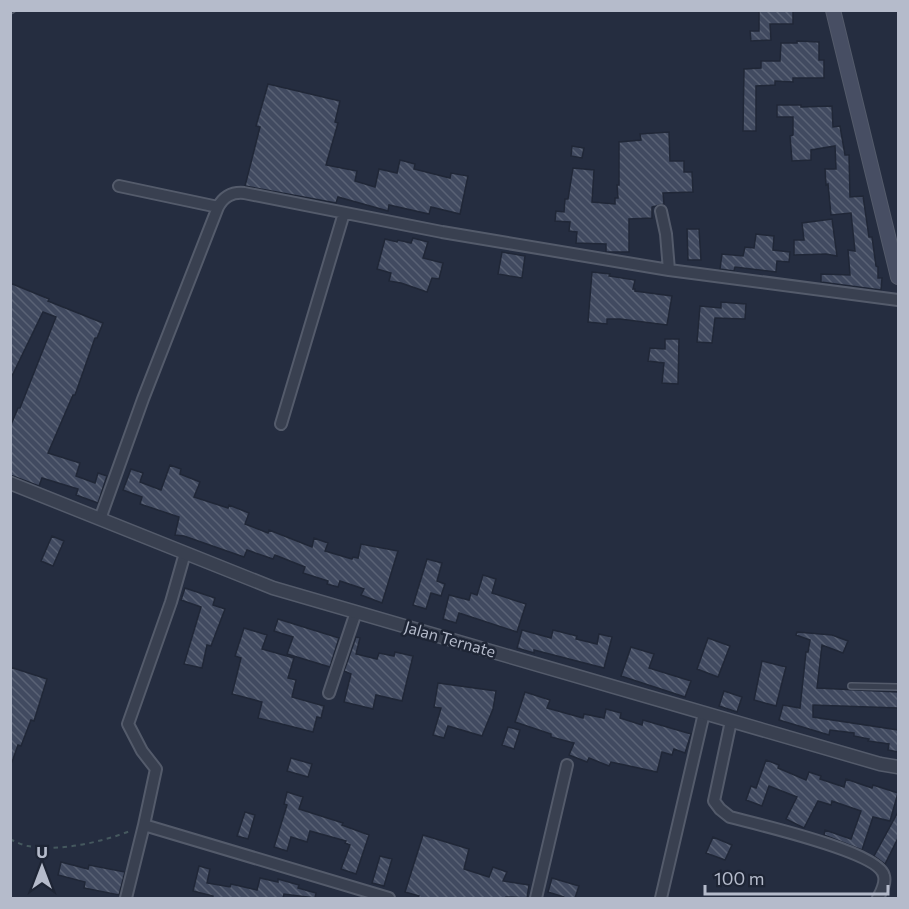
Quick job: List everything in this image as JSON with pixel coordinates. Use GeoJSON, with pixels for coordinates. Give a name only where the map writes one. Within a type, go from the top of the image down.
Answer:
{"type":"FeatureCollection","features":[{"type":"Feature","properties":{"kind":"main road"},"geometry":{"type":"LineString","coordinates":[[833,10],[898,270]]}},
{"type":"Feature","properties":{"kind":"street"},"geometry":{"type":"LineString","coordinates":[[119,186],[218,207]]}},
{"type":"Feature","properties":{"kind":"street"},"geometry":{"type":"LineString","coordinates":[[100,519],[143,399],[218,207],[228,195],[239,193],[442,232],[669,270],[898,300]]}},
{"type":"Feature","properties":{"kind":"street"},"geometry":{"type":"LineString","coordinates":[[661,211],[666,234],[669,270]]}},
{"type":"Feature","properties":{"kind":"street"},"geometry":{"type":"LineString","coordinates":[[281,424],[344,213]]}},
{"type":"Feature","properties":{"kind":"street","name":"Jalan Ternate"},"geometry":{"type":"LineString","coordinates":[[10,483],[273,588],[880,764],[898,767]]}},
{"type":"Feature","properties":{"kind":"street"},"geometry":{"type":"LineString","coordinates":[[126,898],[156,769],[142,751],[128,723],[171,602],[185,553]]}},
{"type":"Feature","properties":{"kind":"street"},"geometry":{"type":"LineString","coordinates":[[329,693],[356,612]]}},
{"type":"Feature","properties":{"kind":"street"},"geometry":{"type":"LineString","coordinates":[[660,898],[704,713]]}},
{"type":"Feature","properties":{"kind":"street"},"geometry":{"type":"LineString","coordinates":[[731,721],[714,801],[720,809],[730,817],[823,842],[879,866],[884,876],[884,885],[878,898]]}},
{"type":"Feature","properties":{"kind":"street"},"geometry":{"type":"LineString","coordinates":[[536,898],[567,765]]}},
{"type":"Feature","properties":{"kind":"street"},"geometry":{"type":"LineString","coordinates":[[144,825],[389,898]]}},
{"type":"Feature","properties":{"kind":"lane"},"geometry":{"type":"LineString","coordinates":[[851,686],[898,687]]}},
{"type":"Feature","properties":{"kind":"path"},"geometry":{"type":"LineString","coordinates":[[10,839],[28,846],[57,847],[115,837],[144,825]]}},
{"type":"Feature","properties":{"kind":"building"},"geometry":{"type":"Polygon","coordinates":[[[759,10],[793,10],[793,24],[770,24],[771,40],[751,41],[750,31],[759,31],[759,10]]]}},
{"type":"Feature","properties":{"kind":"building"},"geometry":{"type":"Polygon","coordinates":[[[797,41],[819,42],[819,60],[824,60],[824,78],[793,78],[793,82],[775,81],[775,85],[756,86],[756,131],[743,131],[744,69],[761,68],[761,61],[780,61],[781,43],[797,43],[797,41]]]}},
{"type":"Feature","properties":{"kind":"building"},"geometry":{"type":"Polygon","coordinates":[[[268,84],[340,101],[335,122],[338,123],[326,165],[357,171],[355,181],[375,187],[379,169],[397,173],[400,160],[415,164],[414,169],[450,178],[451,173],[468,176],[460,214],[431,207],[429,214],[389,205],[388,211],[338,197],[336,203],[245,186],[260,127],[256,126],[268,84]]]}},
{"type":"Feature","properties":{"kind":"building"},"geometry":{"type":"Polygon","coordinates":[[[777,105],[832,106],[833,127],[840,126],[845,155],[849,155],[850,197],[863,196],[869,237],[872,237],[878,267],[878,278],[882,278],[881,290],[821,282],[821,274],[850,275],[848,250],[855,251],[851,213],[831,215],[825,169],[836,169],[835,146],[811,150],[811,160],[792,161],[790,136],[793,135],[793,117],[777,117],[777,105]]]}},
{"type":"Feature","properties":{"kind":"building"},"geometry":{"type":"Polygon","coordinates":[[[669,132],[670,161],[684,161],[684,172],[692,172],[693,192],[663,193],[664,204],[652,207],[652,218],[629,219],[629,252],[606,252],[606,244],[576,243],[577,232],[569,231],[570,222],[555,221],[556,211],[564,212],[573,168],[594,170],[592,202],[615,204],[615,198],[618,198],[617,185],[619,185],[619,142],[641,140],[640,134],[669,132]]]}},
{"type":"Feature","properties":{"kind":"building"},"geometry":{"type":"Polygon","coordinates":[[[572,146],[584,148],[582,158],[571,156],[572,146]]]}},
{"type":"Feature","properties":{"kind":"building"},"geometry":{"type":"Polygon","coordinates":[[[832,219],[837,256],[794,255],[794,240],[804,240],[802,223],[832,219]]]}},
{"type":"Feature","properties":{"kind":"building"},"geometry":{"type":"Polygon","coordinates":[[[687,229],[699,229],[701,260],[688,260],[687,229]]]}},
{"type":"Feature","properties":{"kind":"building"},"geometry":{"type":"Polygon","coordinates":[[[756,234],[774,236],[773,250],[790,252],[789,262],[777,261],[776,272],[735,267],[734,271],[720,269],[722,254],[743,256],[745,247],[754,248],[756,234]]]}},
{"type":"Feature","properties":{"kind":"building"},"geometry":{"type":"Polygon","coordinates":[[[413,238],[428,242],[423,258],[443,263],[439,279],[432,278],[427,292],[389,281],[391,273],[377,269],[385,239],[411,243],[413,238]]]}},
{"type":"Feature","properties":{"kind":"building"},"geometry":{"type":"Polygon","coordinates":[[[502,252],[525,256],[522,278],[498,274],[502,252]]]}},
{"type":"Feature","properties":{"kind":"building"},"geometry":{"type":"Polygon","coordinates":[[[592,272],[635,280],[633,289],[635,291],[672,296],[667,325],[620,319],[607,319],[607,324],[588,322],[592,272]]]}},
{"type":"Feature","properties":{"kind":"building"},"geometry":{"type":"Polygon","coordinates":[[[10,283],[103,323],[95,338],[75,395],[73,395],[48,453],[80,463],[76,476],[95,483],[98,473],[107,476],[98,503],[76,495],[78,489],[42,478],[39,486],[10,475],[10,427],[20,408],[56,317],[43,312],[10,380],[10,283]]]}},
{"type":"Feature","properties":{"kind":"building"},"geometry":{"type":"Polygon","coordinates":[[[721,302],[746,304],[745,319],[715,318],[712,343],[697,342],[700,306],[721,308],[721,302]]]}},
{"type":"Feature","properties":{"kind":"building"},"geometry":{"type":"Polygon","coordinates":[[[665,339],[679,339],[678,384],[662,383],[664,363],[648,361],[650,348],[665,349],[665,339]]]}},
{"type":"Feature","properties":{"kind":"building"},"geometry":{"type":"Polygon","coordinates":[[[170,465],[181,469],[180,474],[200,482],[194,497],[228,508],[229,505],[249,513],[245,524],[268,533],[269,530],[312,547],[314,538],[328,543],[325,551],[352,559],[353,557],[358,558],[361,544],[398,551],[382,603],[361,595],[364,589],[340,581],[338,587],[327,584],[328,581],[303,573],[305,567],[275,555],[273,559],[247,550],[244,557],[175,535],[179,517],[140,504],[142,497],[123,490],[131,469],[143,473],[140,482],[161,490],[170,465]]]}},
{"type":"Feature","properties":{"kind":"building"},"geometry":{"type":"Polygon","coordinates":[[[52,536],[64,541],[53,566],[41,561],[52,536]]]}},
{"type":"Feature","properties":{"kind":"building"},"geometry":{"type":"Polygon","coordinates":[[[427,559],[442,563],[437,581],[445,584],[441,596],[431,593],[426,609],[413,605],[427,559]]]}},
{"type":"Feature","properties":{"kind":"building"},"geometry":{"type":"Polygon","coordinates":[[[483,575],[496,579],[492,593],[526,604],[517,632],[459,613],[456,623],[443,619],[449,595],[469,600],[471,593],[477,595],[483,575]]]}},
{"type":"Feature","properties":{"kind":"building"},"geometry":{"type":"Polygon","coordinates":[[[185,588],[215,598],[213,605],[225,609],[211,646],[207,645],[202,668],[184,664],[201,607],[181,600],[185,588]]]}},
{"type":"Feature","properties":{"kind":"building"},"geometry":{"type":"Polygon","coordinates":[[[278,619],[339,638],[330,667],[287,654],[293,637],[274,631],[278,619]]]}},
{"type":"Feature","properties":{"kind":"building"},"geometry":{"type":"Polygon","coordinates":[[[244,628],[267,635],[262,649],[294,658],[288,678],[296,680],[292,697],[324,706],[321,718],[317,717],[313,732],[258,718],[262,702],[232,694],[241,658],[235,656],[244,628]]]}},
{"type":"Feature","properties":{"kind":"building"},"geometry":{"type":"Polygon","coordinates":[[[522,630],[551,638],[553,630],[597,644],[599,634],[612,637],[604,668],[534,650],[534,653],[517,648],[522,630]]]}},
{"type":"Feature","properties":{"kind":"building"},"geometry":{"type":"Polygon","coordinates":[[[797,632],[832,635],[848,641],[843,653],[822,645],[817,688],[898,692],[898,708],[813,705],[813,717],[898,730],[898,752],[888,750],[889,744],[868,741],[869,739],[854,736],[854,733],[830,730],[829,735],[779,720],[783,705],[800,708],[806,652],[808,652],[810,640],[796,635],[797,632]]]}},
{"type":"Feature","properties":{"kind":"building"},"geometry":{"type":"Polygon","coordinates":[[[356,637],[360,638],[356,654],[377,659],[379,653],[394,656],[395,652],[413,656],[402,701],[376,695],[373,709],[344,702],[351,674],[344,671],[356,637]]]}},
{"type":"Feature","properties":{"kind":"building"},"geometry":{"type":"Polygon","coordinates":[[[708,638],[730,646],[718,677],[697,669],[708,638]]]}},
{"type":"Feature","properties":{"kind":"building"},"geometry":{"type":"Polygon","coordinates":[[[631,647],[654,654],[649,668],[691,681],[685,697],[621,676],[631,647]]]}},
{"type":"Feature","properties":{"kind":"building"},"geometry":{"type":"Polygon","coordinates":[[[762,661],[786,667],[776,706],[754,700],[762,661]]]}},
{"type":"Feature","properties":{"kind":"building"},"geometry":{"type":"Polygon","coordinates":[[[10,667],[47,679],[34,721],[31,720],[12,762],[10,762],[10,667]]]}},
{"type":"Feature","properties":{"kind":"building"},"geometry":{"type":"Polygon","coordinates":[[[438,683],[496,691],[493,709],[482,736],[448,726],[444,738],[433,735],[441,708],[434,707],[438,683]]]}},
{"type":"Feature","properties":{"kind":"building"},"geometry":{"type":"Polygon","coordinates":[[[724,691],[742,697],[737,712],[719,706],[724,691]]]}},
{"type":"Feature","properties":{"kind":"building"},"geometry":{"type":"Polygon","coordinates":[[[525,692],[550,700],[547,708],[583,718],[584,714],[604,718],[606,709],[621,713],[620,718],[642,725],[643,720],[691,734],[685,753],[674,749],[672,755],[662,752],[657,772],[611,762],[609,766],[589,758],[587,762],[569,755],[574,743],[551,737],[551,734],[515,722],[525,692]]]}},
{"type":"Feature","properties":{"kind":"building"},"geometry":{"type":"Polygon","coordinates":[[[508,727],[520,730],[514,749],[502,745],[508,727]]]}},
{"type":"Feature","properties":{"kind":"building"},"geometry":{"type":"Polygon","coordinates":[[[291,758],[312,764],[308,777],[287,771],[291,758]]]}},
{"type":"Feature","properties":{"kind":"building"},"geometry":{"type":"Polygon","coordinates":[[[766,760],[806,780],[809,772],[821,776],[820,779],[844,787],[846,779],[872,788],[873,785],[898,793],[890,821],[873,817],[862,850],[824,835],[825,830],[851,839],[861,811],[832,801],[831,805],[818,801],[804,828],[786,819],[797,797],[769,786],[762,806],[746,800],[751,786],[756,788],[766,760]]]}},
{"type":"Feature","properties":{"kind":"building"},"geometry":{"type":"Polygon","coordinates":[[[287,792],[303,797],[299,809],[343,823],[342,825],[369,835],[356,874],[341,869],[350,845],[345,843],[346,841],[310,831],[307,842],[291,837],[287,851],[274,847],[287,805],[284,804],[287,792]]]}},
{"type":"Feature","properties":{"kind":"building"},"geometry":{"type":"Polygon","coordinates":[[[245,812],[255,815],[248,839],[237,836],[245,812]]]}},
{"type":"Feature","properties":{"kind":"building"},"geometry":{"type":"Polygon","coordinates":[[[898,812],[898,838],[885,864],[874,856],[898,812]]]}},
{"type":"Feature","properties":{"kind":"building"},"geometry":{"type":"Polygon","coordinates":[[[423,835],[469,849],[464,869],[489,877],[493,867],[507,872],[503,881],[529,885],[527,898],[418,898],[419,896],[405,892],[423,835]]]}},
{"type":"Feature","properties":{"kind":"building"},"geometry":{"type":"Polygon","coordinates":[[[713,837],[732,845],[725,860],[706,853],[713,837]]]}},
{"type":"Feature","properties":{"kind":"building"},"geometry":{"type":"Polygon","coordinates":[[[380,856],[392,859],[384,886],[372,883],[380,856]]]}},
{"type":"Feature","properties":{"kind":"building"},"geometry":{"type":"Polygon","coordinates":[[[61,862],[88,869],[89,865],[125,872],[119,895],[84,888],[85,882],[58,875],[61,862]]]}},
{"type":"Feature","properties":{"kind":"building"},"geometry":{"type":"Polygon","coordinates":[[[199,866],[210,869],[207,883],[230,887],[231,884],[257,890],[260,878],[278,882],[278,879],[316,893],[315,898],[284,894],[283,898],[213,898],[213,896],[193,891],[199,866]]]}},
{"type":"Feature","properties":{"kind":"building"},"geometry":{"type":"Polygon","coordinates":[[[552,878],[579,886],[575,898],[564,898],[548,892],[552,878]]]}}]}
